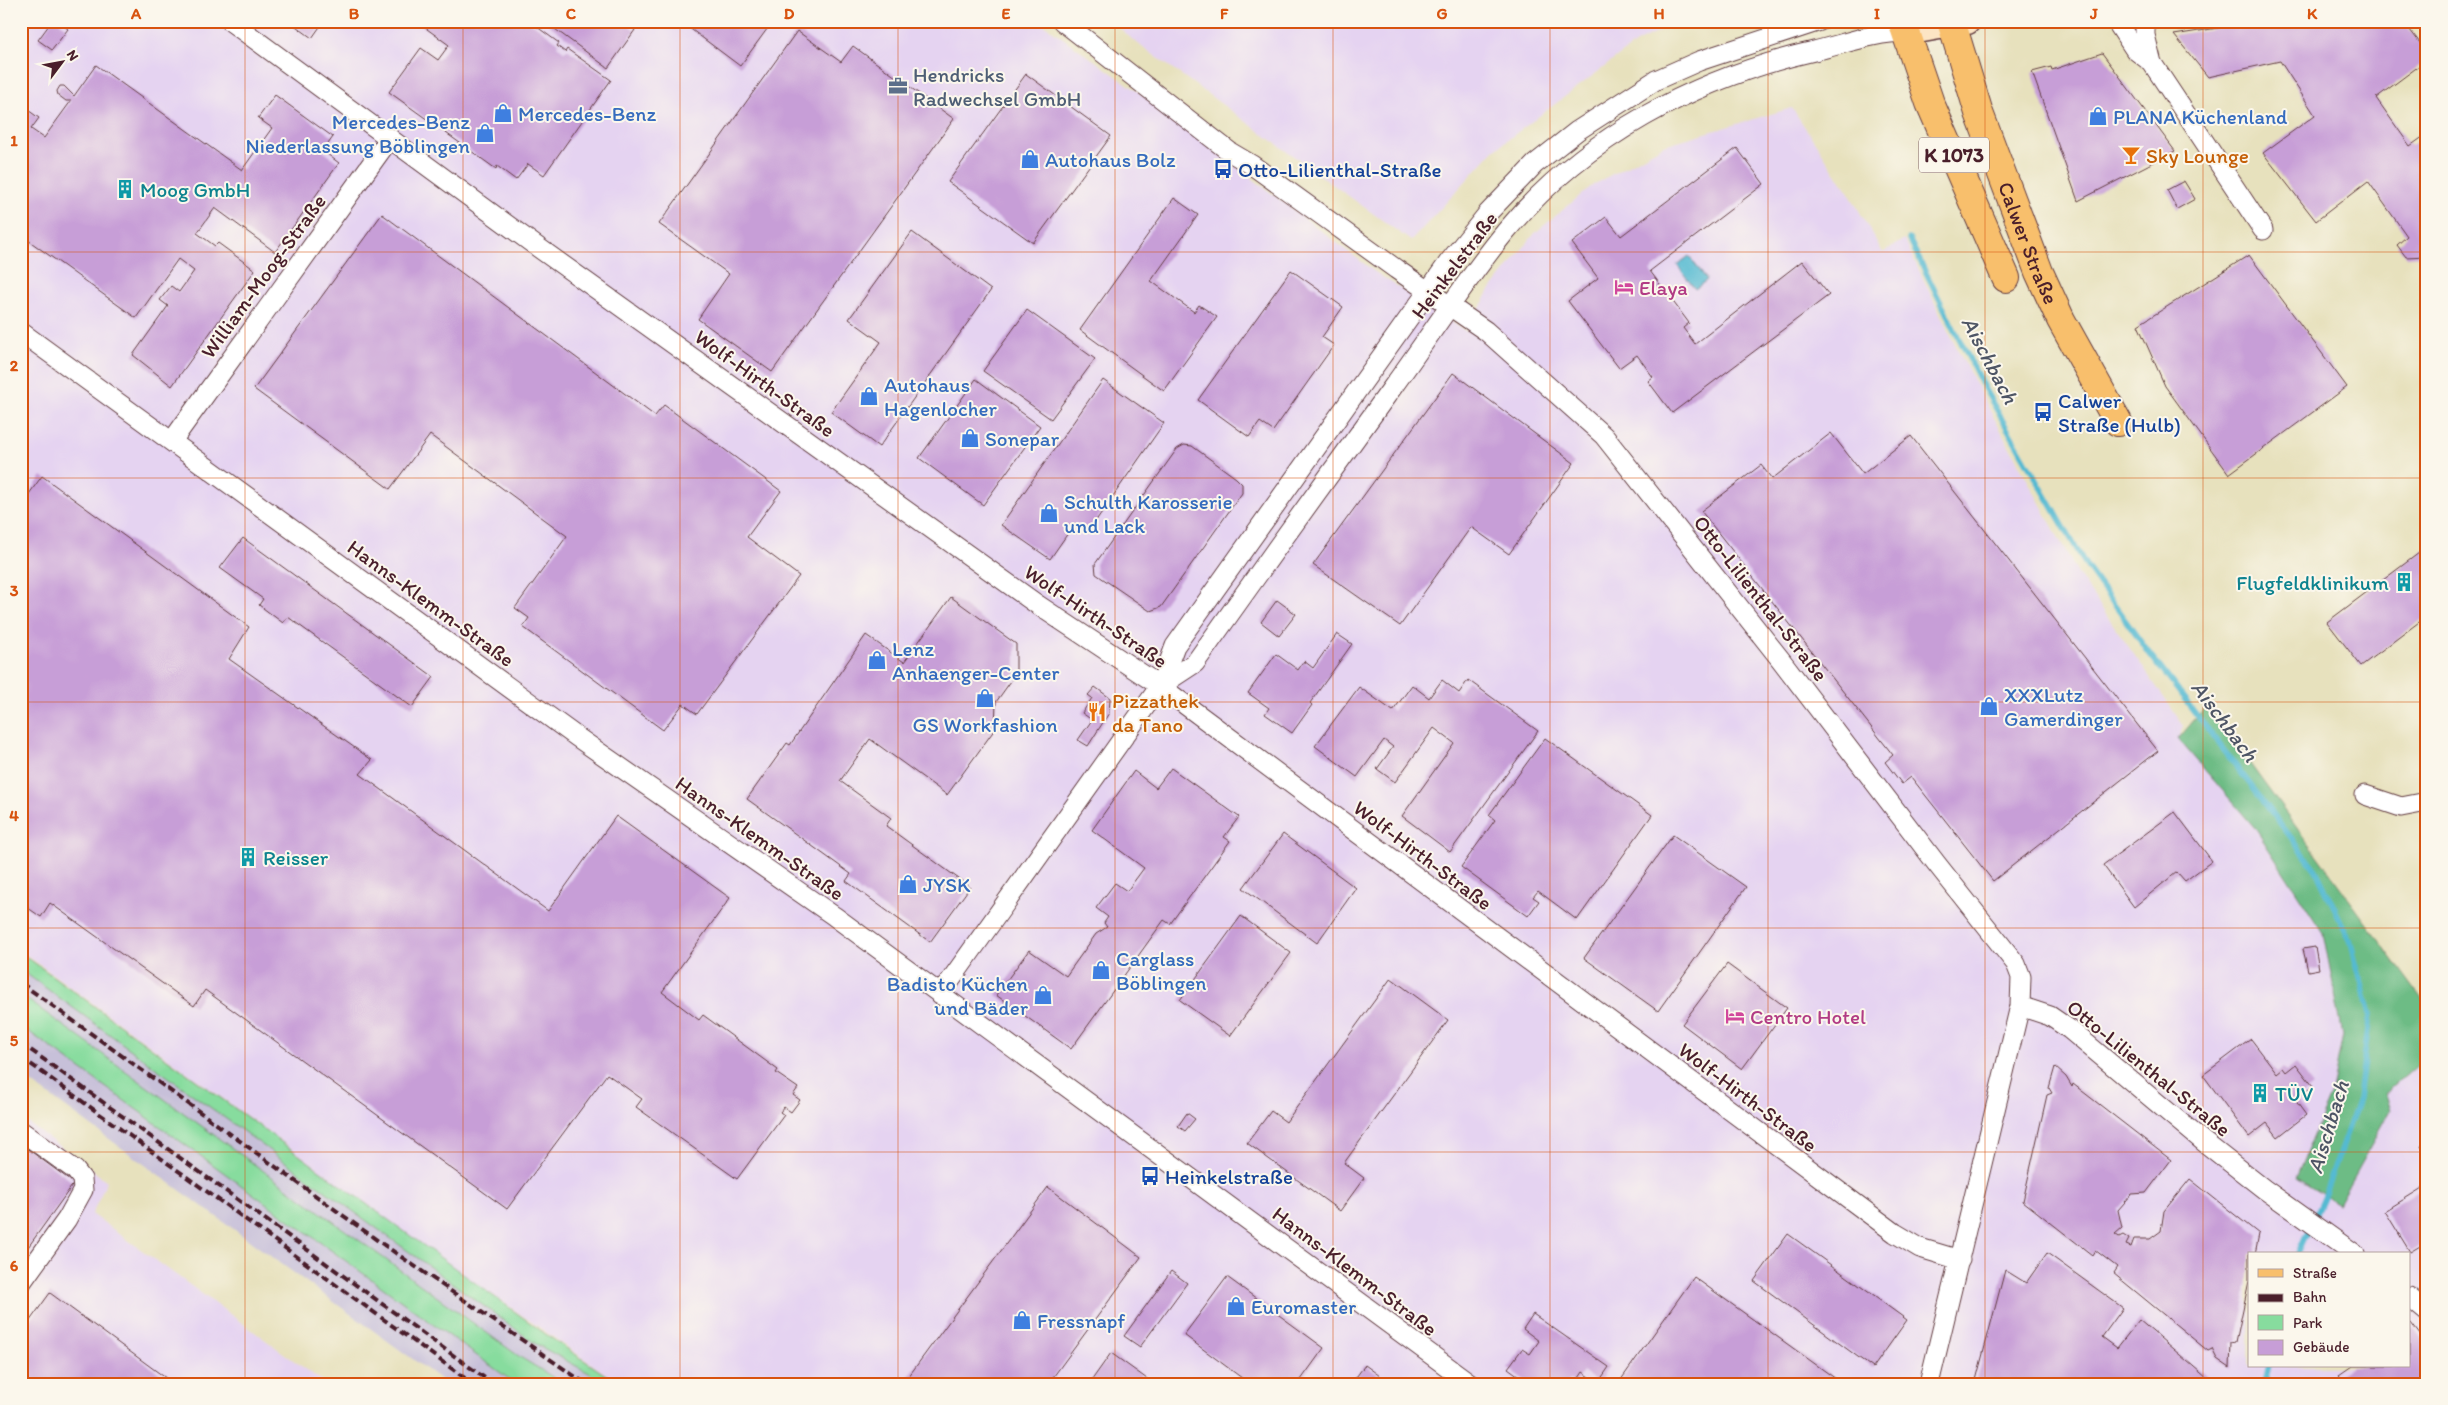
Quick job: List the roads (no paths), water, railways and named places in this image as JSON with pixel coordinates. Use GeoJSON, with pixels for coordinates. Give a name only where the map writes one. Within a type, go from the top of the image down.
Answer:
{"type":"FeatureCollection","features":[{"type":"Feature","properties":{"kind":"main road"},"geometry":{"type":"LineString","coordinates":[[1904,26],[1957,22]]}},
{"type":"Feature","properties":{"kind":"main road","name":"Calwer Straße"},"geometry":{"type":"LineString","coordinates":[[1957,22],[1979,113],[2039,272],[2061,320],[2118,422]]}},
{"type":"Feature","properties":{"kind":"main road","name":"Calwer Straße"},"geometry":{"type":"LineString","coordinates":[[1904,26],[1930,103],[2006,278]]}},
{"type":"Feature","properties":{"kind":"street","name":"Wolf-Hirth-Straße"},"geometry":{"type":"LineString","coordinates":[[230,21],[532,243],[1030,600],[1160,686],[1895,1233],[1920,1248],[1960,1260]]}},
{"type":"Feature","properties":{"kind":"street","name":"Otto-Lilienthal-Straße"},"geometry":{"type":"LineString","coordinates":[[1062,21],[1230,152],[1252,165],[1428,291],[1486,330],[1568,402],[1618,453],[2016,964],[2021,977],[2020,1006],[2050,1016],[2069,1029],[2163,1109],[2296,1212],[2352,1252]]}},
{"type":"Feature","properties":{"kind":"street","name":"Heinkelstraße"},"geometry":{"type":"LineString","coordinates":[[940,995],[1160,686],[1175,646],[1428,291],[1488,213],[1536,164],[1577,131],[1656,80],[1699,61],[1820,21]]}},
{"type":"Feature","properties":{"kind":"street"},"geometry":{"type":"LineString","coordinates":[[2116,21],[2134,50],[2152,63]]}},
{"type":"Feature","properties":{"kind":"street"},"geometry":{"type":"LineString","coordinates":[[2145,21],[2145,35],[2152,63],[2263,230]]}},
{"type":"Feature","properties":{"kind":"street","name":"Heinkelstraße"},"geometry":{"type":"LineString","coordinates":[[1160,686],[1195,663],[1507,229],[1552,182],[1628,124],[1667,103],[1783,58],[1904,26]]}},
{"type":"Feature","properties":{"kind":"street","name":"William-Moog-Straße"},"geometry":{"type":"LineString","coordinates":[[172,441],[390,138]]}},
{"type":"Feature","properties":{"kind":"street","name":"Hanns-Klemm-Straße"},"geometry":{"type":"LineString","coordinates":[[21,332],[577,737],[834,916],[1471,1384]]}},
{"type":"Feature","properties":{"kind":"street"},"geometry":{"type":"LineString","coordinates":[[2365,795],[2401,807],[2427,802]]}},
{"type":"Feature","properties":{"kind":"street"},"geometry":{"type":"LineString","coordinates":[[1929,1384],[2020,1006]]}},
{"type":"Feature","properties":{"kind":"street"},"geometry":{"type":"LineString","coordinates":[[21,1131],[75,1170],[82,1179],[83,1190],[68,1219],[21,1283]]}},
{"type":"Feature","properties":{"kind":"street"},"geometry":{"type":"LineString","coordinates":[[2410,1298],[2427,1312]]}},
{"type":"Feature","properties":{"kind":"water"},"geometry":{"type":"Polygon","coordinates":[[[1689,256],[1707,280],[1695,289],[1677,265],[1689,256]]]}},
{"type":"Feature","properties":{"kind":"waterway","name":"Aischbach"},"geometry":{"type":"LineString","coordinates":[[1909,239],[1984,388],[2087,567],[2149,653],[2316,870],[2350,940],[2370,1014],[2359,1098],[2326,1191],[2299,1252]]}},
{"type":"Feature","properties":{"kind":"waterway","name":"Aischbach"},"geometry":{"type":"LineString","coordinates":[[2265,1384],[2269,1368]]}},
{"type":"Feature","properties":{"kind":"railway"},"geometry":{"type":"LineString","coordinates":[[21,983],[384,1245],[586,1384]]}},
{"type":"Feature","properties":{"kind":"railway"},"geometry":{"type":"LineString","coordinates":[[21,1043],[493,1384]]}},
{"type":"Feature","properties":{"kind":"railway"},"geometry":{"type":"LineString","coordinates":[[21,1057],[473,1384]]}},
{"type":"Feature","properties":{"kind":"place","name":"Hendricks Radwechsel GmbH"},"geometry":{"type":"Point","coordinates":[898,86]}},
{"type":"Feature","properties":{"kind":"place","name":"Mercedes-Benz"},"geometry":{"type":"Point","coordinates":[503,113]}},
{"type":"Feature","properties":{"kind":"place","name":"PLANA Küchenland"},"geometry":{"type":"Point","coordinates":[2098,116]}},
{"type":"Feature","properties":{"kind":"place","name":"Mercedes-Benz Niederlassung Böblingen"},"geometry":{"type":"Point","coordinates":[485,133]}},
{"type":"Feature","properties":{"kind":"place","name":"Sky Lounge"},"geometry":{"type":"Point","coordinates":[2131,155]}},
{"type":"Feature","properties":{"kind":"place","name":"Autohaus Bolz"},"geometry":{"type":"Point","coordinates":[1030,159]}},
{"type":"Feature","properties":{"kind":"place","name":"Otto-Lilienthal-Straße"},"geometry":{"type":"Point","coordinates":[1223,169]}},
{"type":"Feature","properties":{"kind":"place","name":"Moog GmbH"},"geometry":{"type":"Point","coordinates":[125,189]}},
{"type":"Feature","properties":{"kind":"place","name":"Elaya"},"geometry":{"type":"Point","coordinates":[1624,287]}},
{"type":"Feature","properties":{"kind":"place","name":"Autohaus Hagenlocher"},"geometry":{"type":"Point","coordinates":[869,396]}},
{"type":"Feature","properties":{"kind":"place","name":"Calwer Straße (Hulb)"},"geometry":{"type":"Point","coordinates":[2043,412]}},
{"type":"Feature","properties":{"kind":"place","name":"Sonepar"},"geometry":{"type":"Point","coordinates":[970,438]}},
{"type":"Feature","properties":{"kind":"place","name":"Schulth Karosserie und Lack"},"geometry":{"type":"Point","coordinates":[1049,513]}},
{"type":"Feature","properties":{"kind":"place","name":"Flugfeldklinikum"},"geometry":{"type":"Point","coordinates":[2404,582]}},
{"type":"Feature","properties":{"kind":"place","name":"Lenz Anhaenger-Center"},"geometry":{"type":"Point","coordinates":[877,660]}},
{"type":"Feature","properties":{"kind":"place","name":"GS Workfashion"},"geometry":{"type":"Point","coordinates":[985,698]}},
{"type":"Feature","properties":{"kind":"place","name":"XXXLutz Gamerdinger"},"geometry":{"type":"Point","coordinates":[1989,706]}},
{"type":"Feature","properties":{"kind":"place","name":"Pizzathek da Tano"},"geometry":{"type":"Point","coordinates":[1097,712]}},
{"type":"Feature","properties":{"kind":"place","name":"Reisser"},"geometry":{"type":"Point","coordinates":[248,857]}},
{"type":"Feature","properties":{"kind":"place","name":"JYSK"},"geometry":{"type":"Point","coordinates":[908,884]}},
{"type":"Feature","properties":{"kind":"place","name":"Carglass Böblingen"},"geometry":{"type":"Point","coordinates":[1101,970]}},
{"type":"Feature","properties":{"kind":"place","name":"Badisto Küchen und Bäder"},"geometry":{"type":"Point","coordinates":[1043,995]}},
{"type":"Feature","properties":{"kind":"place","name":"Centro Hotel"},"geometry":{"type":"Point","coordinates":[1735,1016]}},
{"type":"Feature","properties":{"kind":"place","name":"TÜV"},"geometry":{"type":"Point","coordinates":[2260,1093]}},
{"type":"Feature","properties":{"kind":"place","name":"Heinkelstraße"},"geometry":{"type":"Point","coordinates":[1150,1176]}},
{"type":"Feature","properties":{"kind":"place","name":"Euromaster"},"geometry":{"type":"Point","coordinates":[1236,1306]}},
{"type":"Feature","properties":{"kind":"place","name":"Fressnapf"},"geometry":{"type":"Point","coordinates":[1022,1320]}}]}
